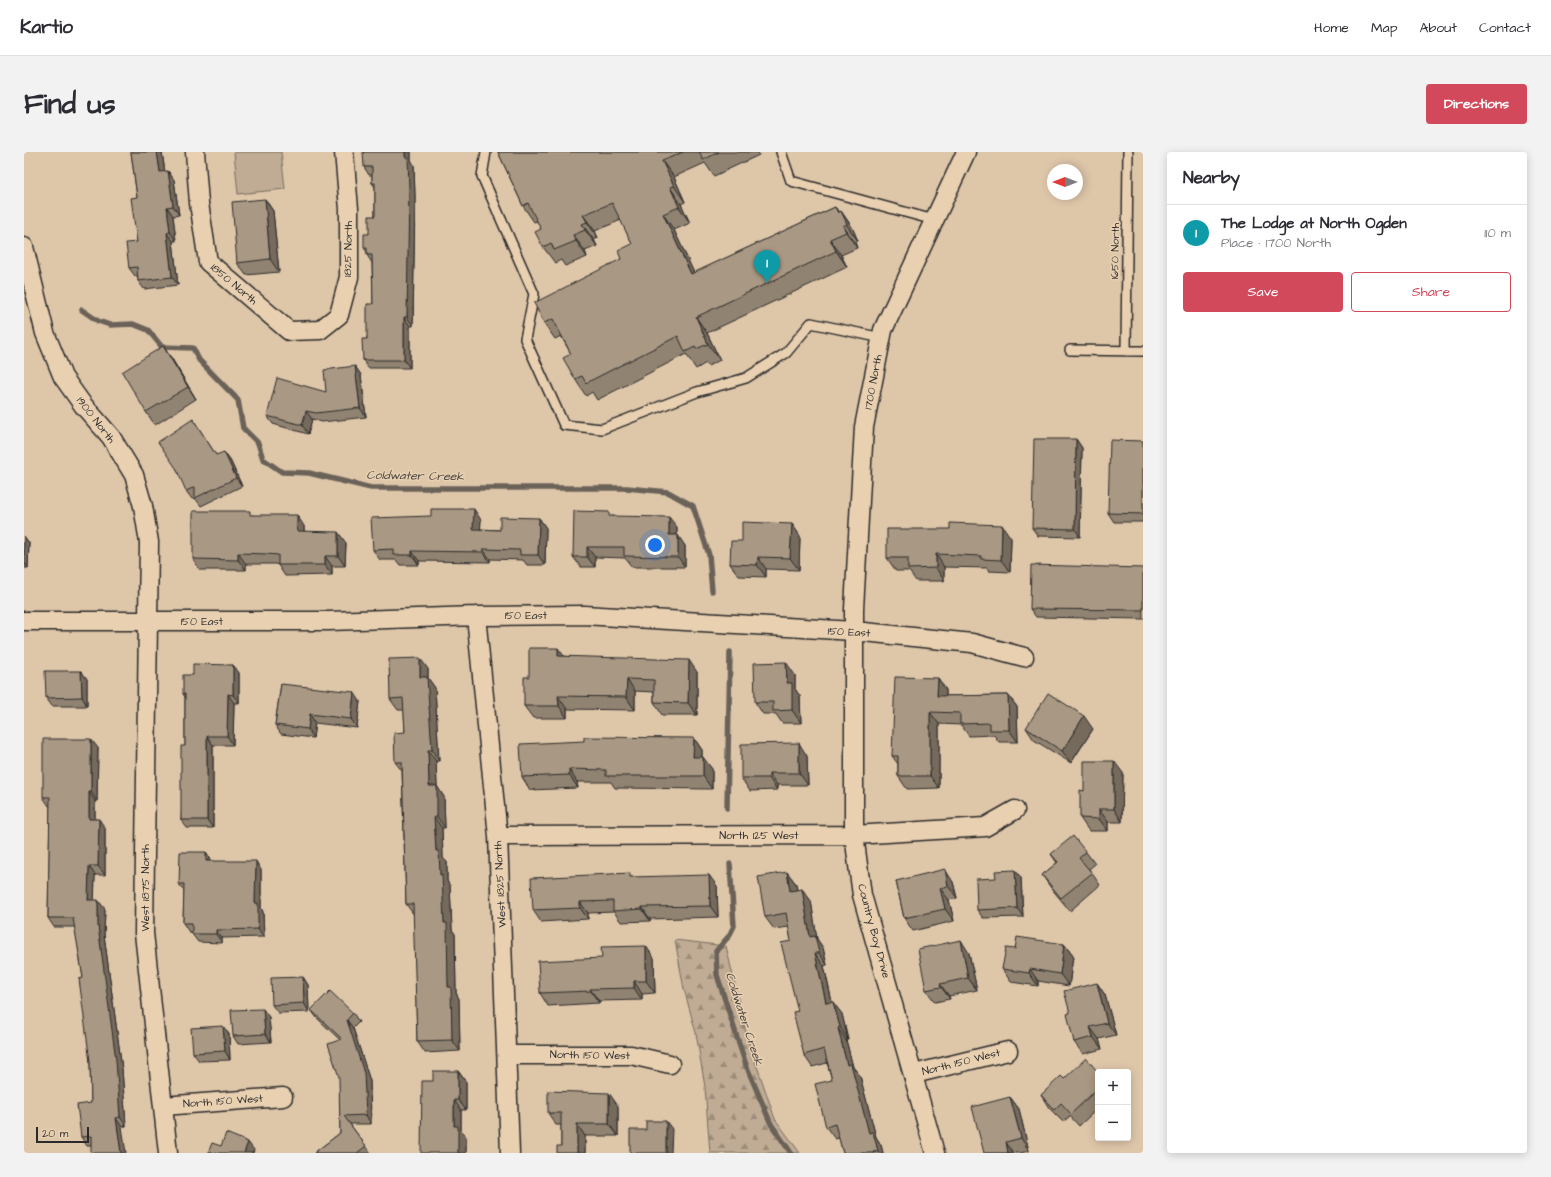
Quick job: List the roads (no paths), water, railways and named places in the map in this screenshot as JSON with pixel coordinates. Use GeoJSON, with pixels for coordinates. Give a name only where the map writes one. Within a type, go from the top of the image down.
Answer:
{"type":"FeatureCollection","features":[{"type":"Feature","properties":{"kind":"street","name":"1850 North"},"geometry":{"type":"LineString","coordinates":[[195,152],[199,203],[208,262],[289,331]]}},
{"type":"Feature","properties":{"kind":"street","name":"1825 North"},"geometry":{"type":"LineString","coordinates":[[289,331],[320,330],[339,315],[349,277],[349,209],[344,152]]}},
{"type":"Feature","properties":{"kind":"street","name":"1700 North"},"geometry":{"type":"LineString","coordinates":[[854,631],[864,427],[883,330],[966,152]]}},
{"type":"Feature","properties":{"kind":"street","name":"1900 North"},"geometry":{"type":"LineString","coordinates":[[24,247],[44,333],[63,378],[111,437],[134,475],[143,506],[149,542],[148,621]]}},
{"type":"Feature","properties":{"kind":"street","name":"150 East"},"geometry":{"type":"LineString","coordinates":[[24,621],[328,621],[476,616],[584,615],[854,631],[972,643],[1024,657]]}},
{"type":"Feature","properties":{"kind":"street","name":"West 1825 North"},"geometry":{"type":"LineString","coordinates":[[476,616],[498,836],[508,1055],[510,1153]]}},
{"type":"Feature","properties":{"kind":"street","name":"West 1875 North"},"geometry":{"type":"LineString","coordinates":[[148,621],[144,933],[168,1153]]}},
{"type":"Feature","properties":{"kind":"street","name":"Country Boy Drive"},"geometry":{"type":"LineString","coordinates":[[854,631],[854,835],[862,895],[936,1153]]}},
{"type":"Feature","properties":{"kind":"street","name":"North 125 West"},"geometry":{"type":"LineString","coordinates":[[498,836],[854,835],[985,827],[1015,810]]}},
{"type":"Feature","properties":{"kind":"street","name":"North 150 West"},"geometry":{"type":"LineString","coordinates":[[914,1074],[1008,1051]]}},
{"type":"Feature","properties":{"kind":"street","name":"North 150 West"},"geometry":{"type":"LineString","coordinates":[[508,1055],[631,1055],[670,1064]]}},
{"type":"Feature","properties":{"kind":"street","name":"North 150 West"},"geometry":{"type":"LineString","coordinates":[[162,1106],[283,1097]]}},
{"type":"Feature","properties":{"kind":"lane"},"geometry":{"type":"LineString","coordinates":[[486,152],[482,176],[534,294],[525,339],[564,425],[602,429],[697,392],[746,378],[786,353],[811,323],[882,338]]}},
{"type":"Feature","properties":{"kind":"lane"},"geometry":{"type":"LineString","coordinates":[[781,152],[791,181],[934,220]]}},
{"type":"Feature","properties":{"kind":"lane","name":"1650 North"},"geometry":{"type":"LineString","coordinates":[[1126,351],[1128,152]]}},
{"type":"Feature","properties":{"kind":"lane"},"geometry":{"type":"LineString","coordinates":[[1070,350],[1143,351]]}},
{"type":"Feature","properties":{"kind":"waterway","name":"Coldwater Creek"},"geometry":{"type":"LineString","coordinates":[[82,310],[98,321],[110,325],[133,324],[148,330],[162,347],[193,348],[199,360],[238,400],[243,428],[258,443],[263,459],[282,472],[309,473],[371,488],[627,488],[668,492],[693,506],[709,555],[712,591]]}},
{"type":"Feature","properties":{"kind":"waterway","name":"Coldwater Creek"},"geometry":{"type":"LineString","coordinates":[[727,808],[730,652]]}},
{"type":"Feature","properties":{"kind":"waterway","name":"Coldwater Creek"},"geometry":{"type":"LineString","coordinates":[[730,864],[734,926],[729,936],[716,951],[717,975],[746,1065],[771,1124],[791,1153]]}},
{"type":"Feature","properties":{"kind":"place","name":"The Lodge at North Ogden"},"geometry":{"type":"Point","coordinates":[767,283]}}]}
